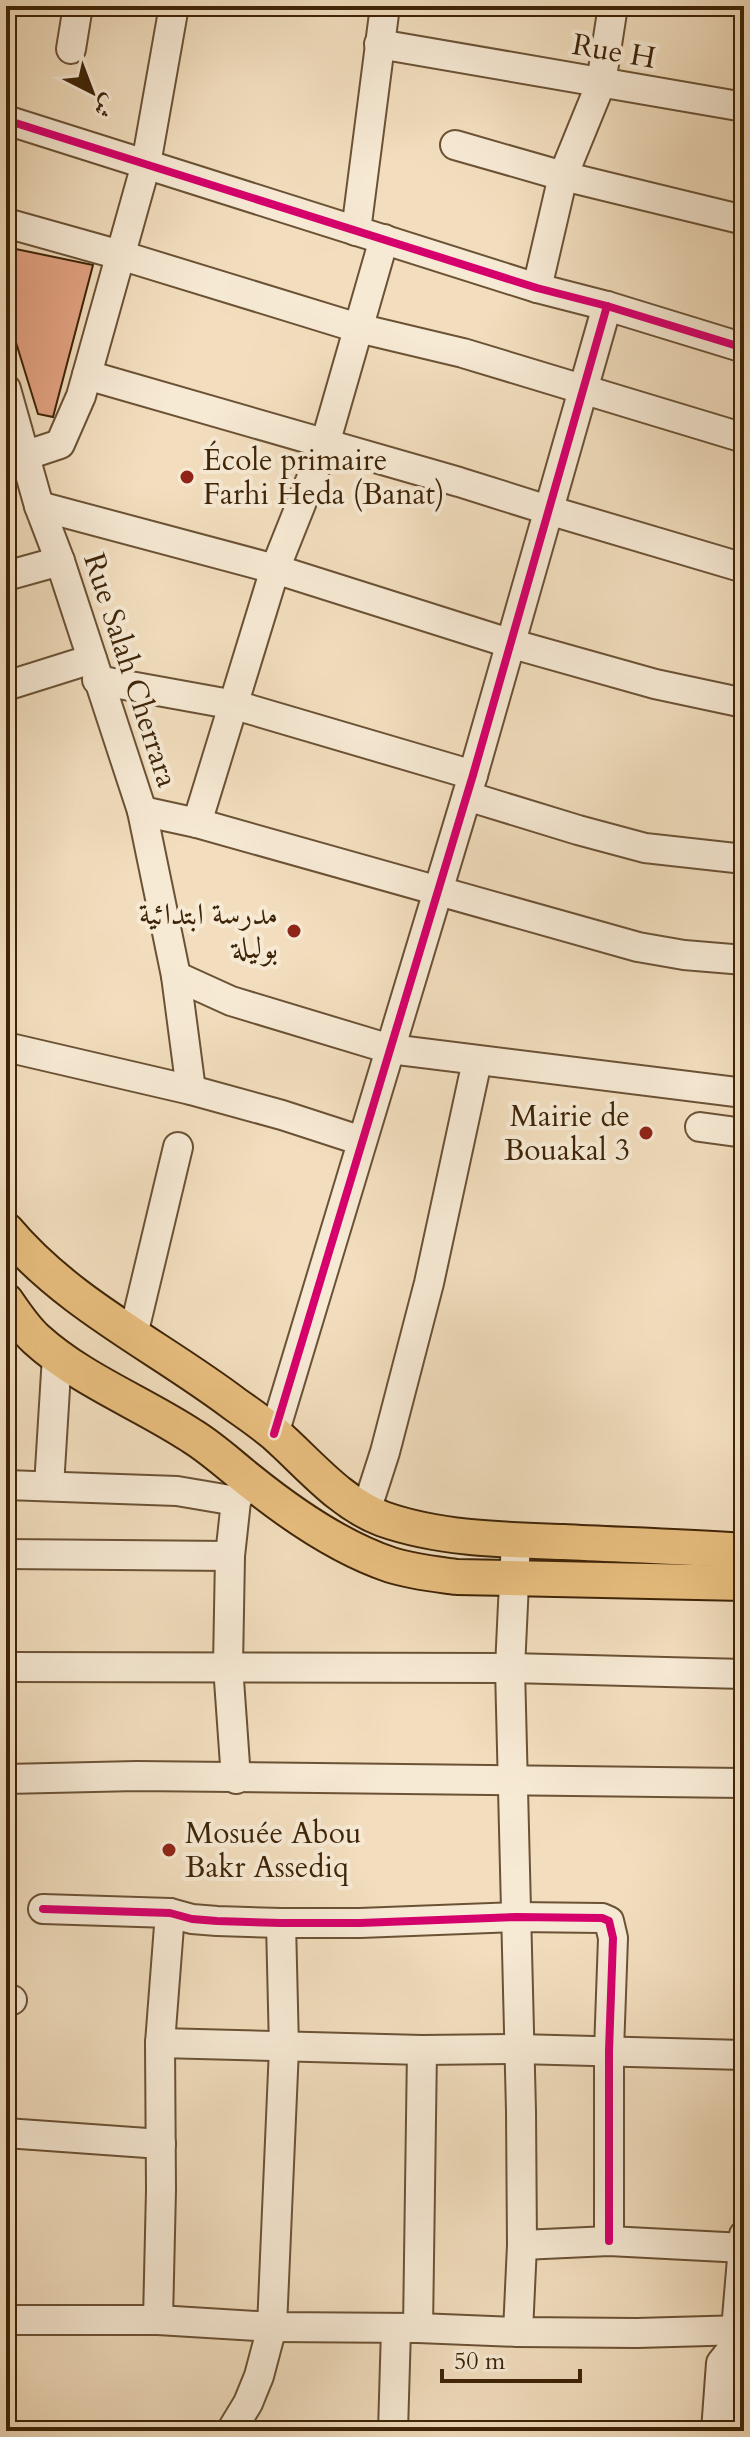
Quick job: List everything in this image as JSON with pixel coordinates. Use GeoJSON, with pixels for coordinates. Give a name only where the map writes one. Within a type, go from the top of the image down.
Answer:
{"type":"FeatureCollection","features":[{"type":"Feature","properties":{"kind":"main road"},"geometry":{"type":"LineString","coordinates":[[6,1230],[65,1288],[223,1395],[339,1494],[383,1519],[472,1537],[744,1551]]}},
{"type":"Feature","properties":{"kind":"main road"},"geometry":{"type":"LineString","coordinates":[[6,1301],[34,1337],[57,1356],[197,1439],[244,1484],[324,1533],[391,1565],[457,1577],[744,1583]]}},
{"type":"Feature","properties":{"kind":"main road"},"geometry":{"type":"LineString","coordinates":[[244,1484],[241,1441],[251,1432],[277,1438]]}},
{"type":"Feature","properties":{"kind":"main road"},"geometry":{"type":"LineString","coordinates":[[244,1484],[284,1476],[277,1438]]}},
{"type":"Feature","properties":{"kind":"street"},"geometry":{"type":"LineString","coordinates":[[71,49],[78,6]]}},
{"type":"Feature","properties":{"kind":"street"},"geometry":{"type":"LineString","coordinates":[[24,456],[60,444],[87,375],[146,164],[174,6]]}},
{"type":"Feature","properties":{"kind":"street"},"geometry":{"type":"LineString","coordinates":[[356,231],[385,6]]}},
{"type":"Feature","properties":{"kind":"street"},"geometry":{"type":"LineString","coordinates":[[537,288],[563,176],[601,83],[613,6]]}},
{"type":"Feature","properties":{"kind":"street","name":"Rue H"},"geometry":{"type":"LineString","coordinates":[[379,44],[744,107]]}},
{"type":"Feature","properties":{"kind":"street"},"geometry":{"type":"LineString","coordinates":[[6,120],[537,288],[744,348]]}},
{"type":"Feature","properties":{"kind":"street"},"geometry":{"type":"LineString","coordinates":[[455,145],[563,176],[744,220]]}},
{"type":"Feature","properties":{"kind":"street"},"geometry":{"type":"LineString","coordinates":[[6,223],[358,328],[463,353],[744,438]]}},
{"type":"Feature","properties":{"kind":"street"},"geometry":{"type":"LineString","coordinates":[[197,823],[275,569],[325,444],[384,239]]}},
{"type":"Feature","properties":{"kind":"street"},"geometry":{"type":"LineString","coordinates":[[277,1438],[362,1141],[470,786],[607,306]]}},
{"type":"Feature","properties":{"kind":"street"},"geometry":{"type":"LineString","coordinates":[[87,375],[744,568]]}},
{"type":"Feature","properties":{"kind":"street","name":"Rue Salah Cherrara"},"geometry":{"type":"LineString","coordinates":[[6,389],[39,506],[142,811],[176,976],[191,1090]]}},
{"type":"Feature","properties":{"kind":"street"},"geometry":{"type":"LineString","coordinates":[[39,506],[275,569],[509,643],[655,684],[744,703]]}},
{"type":"Feature","properties":{"kind":"street"},"geometry":{"type":"LineString","coordinates":[[6,576],[60,561]]}},
{"type":"Feature","properties":{"kind":"street"},"geometry":{"type":"LineString","coordinates":[[6,686],[95,669],[235,705],[470,786],[578,830],[645,848],[744,859]]}},
{"type":"Feature","properties":{"kind":"street"},"geometry":{"type":"LineString","coordinates":[[142,811],[197,823],[638,947],[744,960]]}},
{"type":"Feature","properties":{"kind":"street"},"geometry":{"type":"LineString","coordinates":[[176,976],[231,1001],[390,1049],[744,1093]]}},
{"type":"Feature","properties":{"kind":"street"},"geometry":{"type":"LineString","coordinates":[[6,1047],[191,1090],[362,1141]]}},
{"type":"Feature","properties":{"kind":"street"},"geometry":{"type":"LineString","coordinates":[[366,1511],[385,1452],[429,1283],[477,1061]]}},
{"type":"Feature","properties":{"kind":"street"},"geometry":{"type":"LineString","coordinates":[[700,1127],[744,1133]]}},
{"type":"Feature","properties":{"kind":"street"},"geometry":{"type":"LineString","coordinates":[[133,1335],[178,1147]]}},
{"type":"Feature","properties":{"kind":"street"},"geometry":{"type":"LineString","coordinates":[[49,1486],[57,1356]]}},
{"type":"Feature","properties":{"kind":"street"},"geometry":{"type":"LineString","coordinates":[[6,1485],[177,1491],[244,1484],[230,1556],[228,1666],[236,1779]]}},
{"type":"Feature","properties":{"kind":"street"},"geometry":{"type":"LineString","coordinates":[[516,1540],[510,1668],[522,2245],[518,2332]]}},
{"type":"Feature","properties":{"kind":"street"},"geometry":{"type":"LineString","coordinates":[[6,1554],[230,1556]]}},
{"type":"Feature","properties":{"kind":"street"},"geometry":{"type":"LineString","coordinates":[[6,1667],[510,1668],[744,1674]]}},
{"type":"Feature","properties":{"kind":"street"},"geometry":{"type":"LineString","coordinates":[[6,1779],[137,1776],[744,1783]]}},
{"type":"Feature","properties":{"kind":"street"},"geometry":{"type":"LineString","coordinates":[[43,1909],[170,1913],[192,1919],[281,1923],[516,1917],[602,1918],[609,1921],[613,1938],[609,2051],[609,2241]]}},
{"type":"Feature","properties":{"kind":"street"},"geometry":{"type":"LineString","coordinates":[[158,2320],[160,2043],[170,1913]]}},
{"type":"Feature","properties":{"kind":"street"},"geometry":{"type":"LineString","coordinates":[[231,2431],[254,2390],[272,2327],[284,2048],[281,1923]]}},
{"type":"Feature","properties":{"kind":"street"},"geometry":{"type":"LineString","coordinates":[[160,2043],[284,2048],[518,2049],[744,2055]]}},
{"type":"Feature","properties":{"kind":"street"},"geometry":{"type":"LineString","coordinates":[[393,2431],[407,2328],[422,2050]]}},
{"type":"Feature","properties":{"kind":"street"},"geometry":{"type":"LineString","coordinates":[[6,2133],[161,2144]]}},
{"type":"Feature","properties":{"kind":"street"},"geometry":{"type":"LineString","coordinates":[[736,2431],[744,2235]]}},
{"type":"Feature","properties":{"kind":"street"},"geometry":{"type":"LineString","coordinates":[[522,2245],[609,2241],[744,2248]]}},
{"type":"Feature","properties":{"kind":"street"},"geometry":{"type":"LineString","coordinates":[[6,2320],[158,2320],[272,2327],[738,2336]]}},
{"type":"Feature","properties":{"kind":"street"},"geometry":{"type":"LineString","coordinates":[[716,2431],[721,2363],[738,2336]]}},
{"type":"Feature","properties":{"kind":"building"},"geometry":{"type":"Polygon","coordinates":[[[6,247],[93,265],[53,417],[38,414],[6,310],[6,247]]]}},
{"type":"Feature","properties":{"kind":"cycle path"},"geometry":{"type":"LineString","coordinates":[[6,120],[537,288],[744,348]]}},
{"type":"Feature","properties":{"kind":"cycle path"},"geometry":{"type":"LineString","coordinates":[[274,1434],[473,775],[607,306]]}},
{"type":"Feature","properties":{"kind":"cycle path"},"geometry":{"type":"LineString","coordinates":[[43,1909],[170,1913],[192,1919],[281,1923],[516,1917],[602,1918],[609,1921],[613,1938],[609,2051],[609,2241]]}},
{"type":"Feature","properties":{"kind":"place","name":"École primaire Farhi Heda (Banat)"},"geometry":{"type":"Point","coordinates":[187,477]}},
{"type":"Feature","properties":{"kind":"place","name":"مدرسة ابتدائية بوليلة"},"geometry":{"type":"Point","coordinates":[294,931]}},
{"type":"Feature","properties":{"kind":"place","name":"Mairie de Bouakal 3"},"geometry":{"type":"Point","coordinates":[646,1133]}},
{"type":"Feature","properties":{"kind":"place","name":"Mosuée Abou Bakr Assediq"},"geometry":{"type":"Point","coordinates":[169,1850]}}]}
